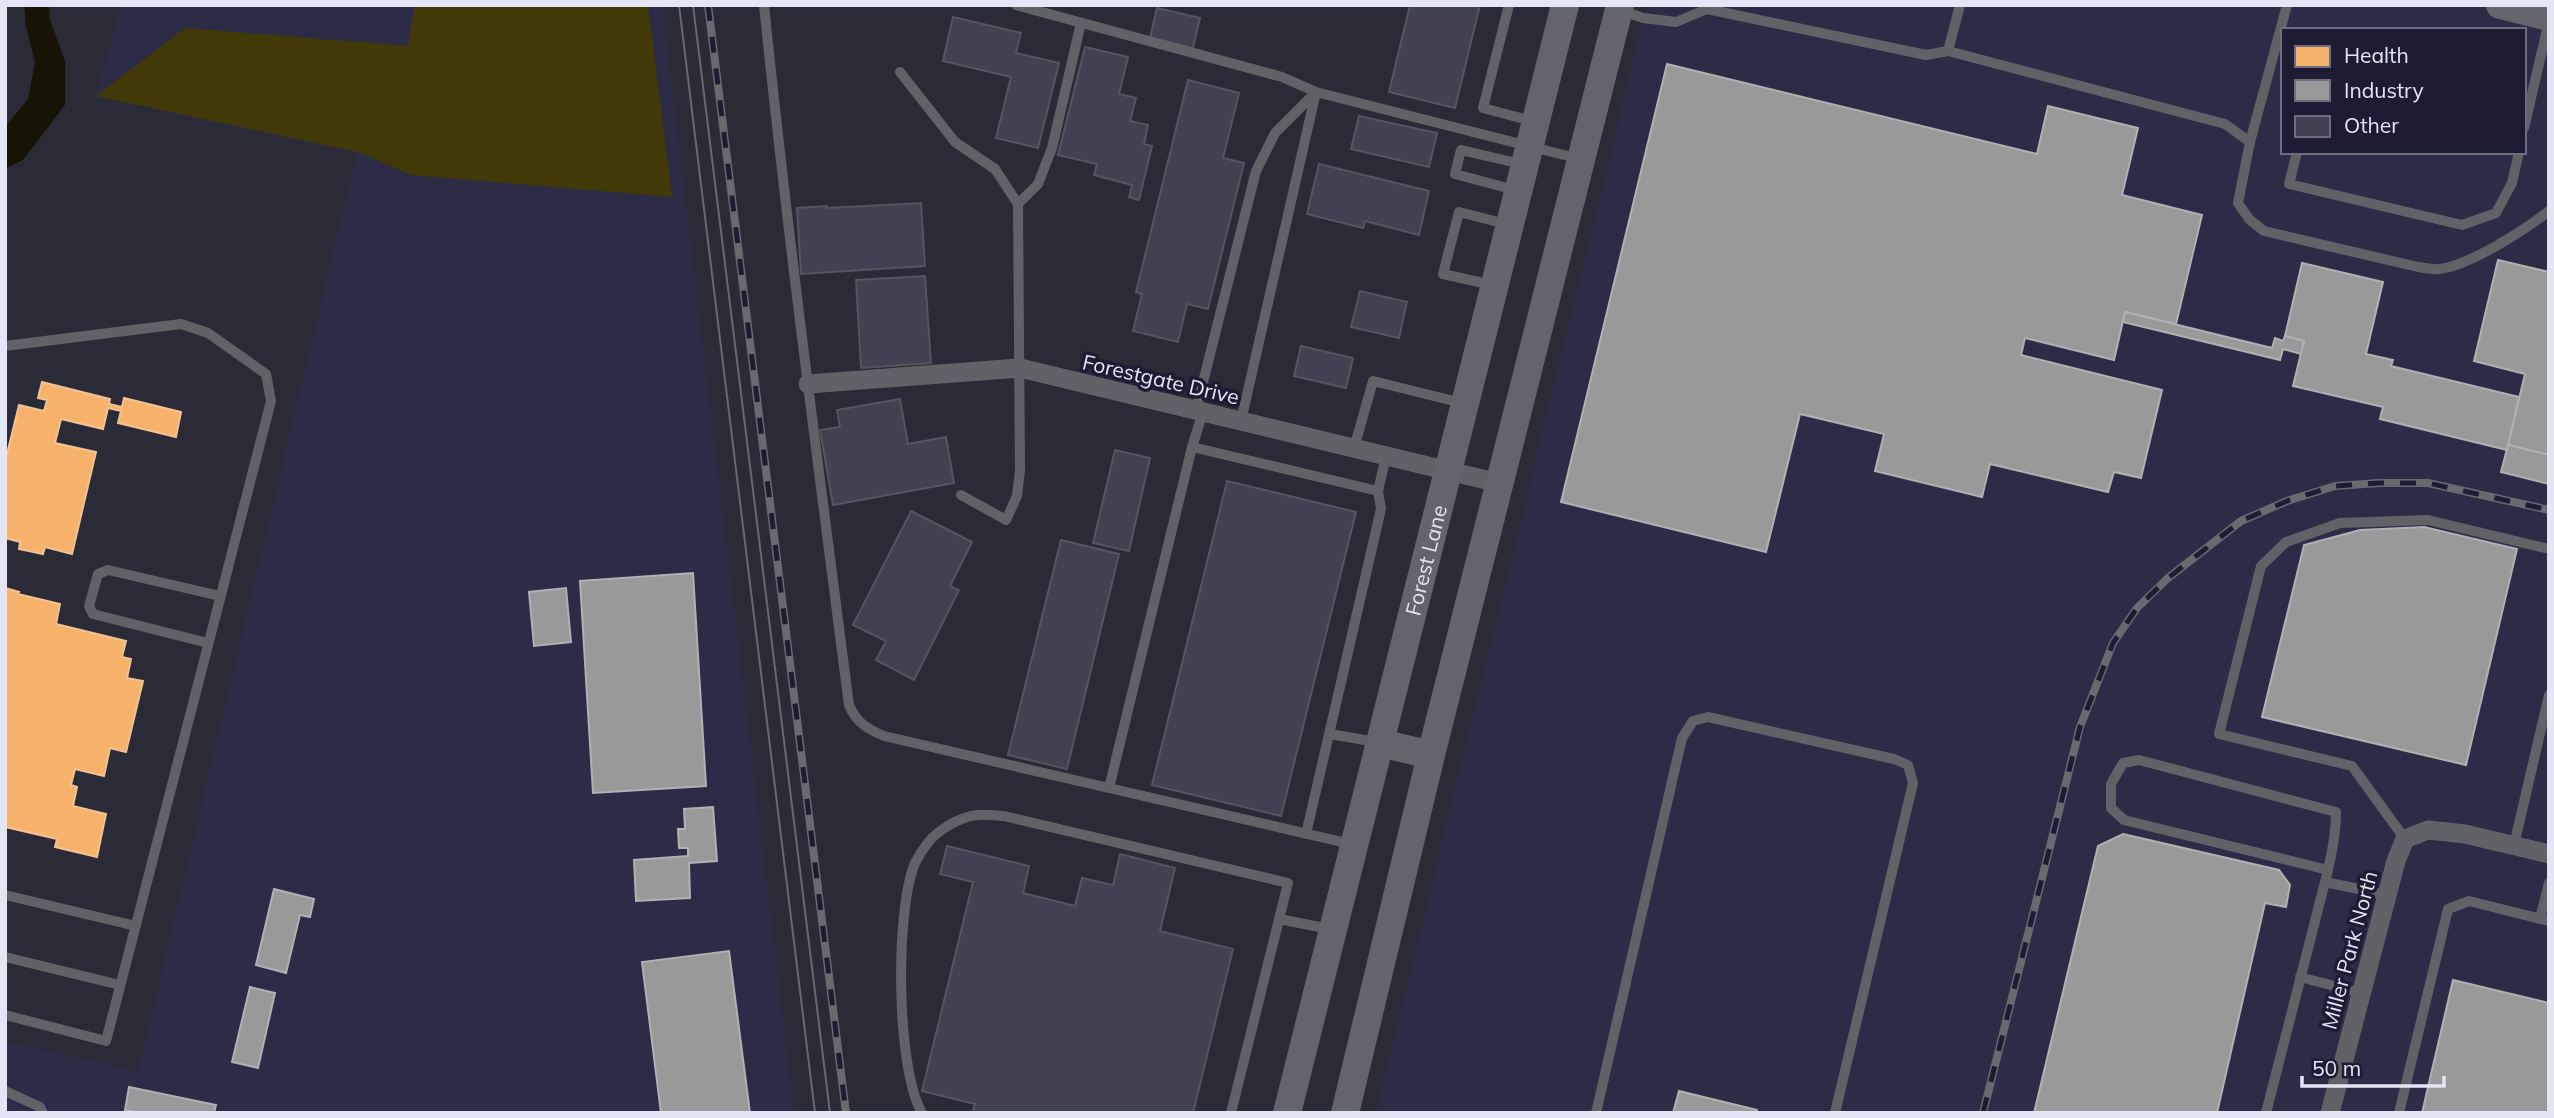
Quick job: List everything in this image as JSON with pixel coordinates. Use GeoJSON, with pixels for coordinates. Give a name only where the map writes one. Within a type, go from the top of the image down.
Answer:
{"type":"FeatureCollection","features":[{"type":"Feature","properties":{"kind":"main road","name":"Forest Lane"},"geometry":{"type":"LineString","coordinates":[[1286,1113],[1566,5]]}},
{"type":"Feature","properties":{"kind":"main road"},"geometry":{"type":"LineString","coordinates":[[2500,5],[2549,19]]}},
{"type":"Feature","properties":{"kind":"main road"},"geometry":{"type":"LineString","coordinates":[[1345,1113],[1431,755],[1620,8]]}},
{"type":"Feature","properties":{"kind":"main road"},"geometry":{"type":"LineString","coordinates":[[1380,743],[1431,755]]}},
{"type":"Feature","properties":{"kind":"street","name":"Forestgate Drive"},"geometry":{"type":"LineString","coordinates":[[808,384],[1020,368],[1499,483]]}},
{"type":"Feature","properties":{"kind":"street"},"geometry":{"type":"LineString","coordinates":[[2405,839],[2428,830],[2465,834],[2549,854]]}},
{"type":"Feature","properties":{"kind":"street","name":"Miller Park North"},"geometry":{"type":"LineString","coordinates":[[2330,1113],[2387,895],[2405,839]]}},
{"type":"Feature","properties":{"kind":"lane"},"geometry":{"type":"LineString","coordinates":[[764,5],[781,171],[808,384],[849,705],[855,718],[868,730],[884,736],[1354,844]]}},
{"type":"Feature","properties":{"kind":"lane"},"geometry":{"type":"LineString","coordinates":[[1016,5],[1282,77],[1316,92],[1528,156]]}},
{"type":"Feature","properties":{"kind":"lane"},"geometry":{"type":"LineString","coordinates":[[1509,5],[1483,108],[1528,156]]}},
{"type":"Feature","properties":{"kind":"lane"},"geometry":{"type":"LineString","coordinates":[[1948,51],[1960,5]]}},
{"type":"Feature","properties":{"kind":"lane"},"geometry":{"type":"LineString","coordinates":[[2283,28],[2287,5]]}},
{"type":"Feature","properties":{"kind":"lane"},"geometry":{"type":"LineString","coordinates":[[1620,8],[1643,18],[1676,22],[1707,9],[1926,55],[1948,51],[2225,124],[2250,142]]}},
{"type":"Feature","properties":{"kind":"lane"},"geometry":{"type":"LineString","coordinates":[[2526,119],[2549,19]]}},
{"type":"Feature","properties":{"kind":"lane"},"geometry":{"type":"LineString","coordinates":[[1018,204],[1038,184],[1052,148],[1081,23]]}},
{"type":"Feature","properties":{"kind":"lane"},"geometry":{"type":"LineString","coordinates":[[2281,40],[2278,57],[2250,142],[2238,203],[2249,219],[2264,231],[2438,270],[2461,264],[2534,223],[2549,211]]}},
{"type":"Feature","properties":{"kind":"lane"},"geometry":{"type":"LineString","coordinates":[[900,72],[956,142],[995,169],[1018,204],[1020,470],[1017,496],[1006,520],[961,495]]}},
{"type":"Feature","properties":{"kind":"lane"},"geometry":{"type":"LineString","coordinates":[[1108,788],[1192,447],[1256,171],[1275,133],[1316,92]]}},
{"type":"Feature","properties":{"kind":"lane"},"geometry":{"type":"LineString","coordinates":[[1241,421],[1316,92]]}},
{"type":"Feature","properties":{"kind":"lane"},"geometry":{"type":"LineString","coordinates":[[1528,156],[1455,174],[1461,150],[1581,159]]}},
{"type":"Feature","properties":{"kind":"lane"},"geometry":{"type":"LineString","coordinates":[[2296,154],[2289,184],[2462,225],[2496,213],[2512,183],[2519,154]]}},
{"type":"Feature","properties":{"kind":"lane"},"geometry":{"type":"LineString","coordinates":[[1495,286],[1443,274],[1459,212],[1510,225]]}},
{"type":"Feature","properties":{"kind":"lane"},"geometry":{"type":"LineString","coordinates":[[5,346],[181,324],[208,333],[266,374],[271,401],[106,1041],[5,1015]]}},
{"type":"Feature","properties":{"kind":"lane"},"geometry":{"type":"LineString","coordinates":[[1354,448],[1373,381],[1466,404]]}},
{"type":"Feature","properties":{"kind":"lane"},"geometry":{"type":"LineString","coordinates":[[1192,447],[1378,491]]}},
{"type":"Feature","properties":{"kind":"lane"},"geometry":{"type":"LineString","coordinates":[[1306,834],[1381,509],[1378,491],[1386,456]]}},
{"type":"Feature","properties":{"kind":"lane"},"geometry":{"type":"LineString","coordinates":[[2405,839],[2352,766],[2219,734],[2261,566],[2286,542],[2340,523],[2428,520],[2549,549]]}},
{"type":"Feature","properties":{"kind":"lane"},"geometry":{"type":"LineString","coordinates":[[208,643],[93,614],[89,606],[98,574],[108,570],[220,596]]}},
{"type":"Feature","properties":{"kind":"lane"},"geometry":{"type":"LineString","coordinates":[[2514,845],[2549,695]]}},
{"type":"Feature","properties":{"kind":"lane"},"geometry":{"type":"LineString","coordinates":[[1596,1113],[1682,738],[1693,721],[1708,717],[1908,765],[1913,783],[1835,1113]]}},
{"type":"Feature","properties":{"kind":"lane"},"geometry":{"type":"LineString","coordinates":[[1330,734],[1380,743]]}},
{"type":"Feature","properties":{"kind":"lane"},"geometry":{"type":"LineString","coordinates":[[2266,1113],[2328,870],[2336,828],[2336,812],[2139,760],[2123,762],[2111,784],[2111,808],[2124,820],[2328,870]]}},
{"type":"Feature","properties":{"kind":"lane"},"geometry":{"type":"LineString","coordinates":[[922,1113],[916,1104],[904,1048],[902,968],[906,903],[915,863],[928,842],[951,824],[976,815],[1004,816],[1288,883],[1231,1113]]}},
{"type":"Feature","properties":{"kind":"lane"},"geometry":{"type":"LineString","coordinates":[[2325,882],[2387,895]]}},
{"type":"Feature","properties":{"kind":"lane"},"geometry":{"type":"LineString","coordinates":[[2399,1113],[2448,909],[2469,901],[2545,920],[2549,883]]}},
{"type":"Feature","properties":{"kind":"lane"},"geometry":{"type":"LineString","coordinates":[[5,895],[136,926]]}},
{"type":"Feature","properties":{"kind":"lane"},"geometry":{"type":"LineString","coordinates":[[1279,919],[1332,930]]}},
{"type":"Feature","properties":{"kind":"lane"},"geometry":{"type":"LineString","coordinates":[[5,957],[120,985]]}},
{"type":"Feature","properties":{"kind":"lane"},"geometry":{"type":"LineString","coordinates":[[2300,977],[2361,993]]}},
{"type":"Feature","properties":{"kind":"lane"},"geometry":{"type":"LineString","coordinates":[[5,1091],[40,1107],[43,1113]]}},
{"type":"Feature","properties":{"kind":"shaded area"},"geometry":{"type":"Polygon","coordinates":[[[24,5],[49,5],[50,20],[65,61],[65,105],[23,160],[5,169],[5,127],[28,99],[35,62],[26,27],[24,5]]]}},
{"type":"Feature","properties":{"kind":"shaded area"},"geometry":{"type":"Polygon","coordinates":[[[122,5],[662,5],[794,1113],[5,1113],[5,1041],[138,1072],[357,153],[96,96],[122,5]]]}},
{"type":"Feature","properties":{"kind":"shaded area"},"geometry":{"type":"Polygon","coordinates":[[[415,5],[648,5],[672,197],[411,175],[358,152],[96,96],[185,28],[408,46],[415,5]]]}},
{"type":"Feature","properties":{"kind":"shaded area"},"geometry":{"type":"Polygon","coordinates":[[[1647,5],[2549,5],[2549,1113],[1376,1113],[1647,5]]]}},
{"type":"Feature","properties":{"kind":"building: Health"},"geometry":{"type":"Polygon","coordinates":[[[42,382],[110,399],[109,404],[122,407],[124,398],[181,412],[176,437],[118,423],[121,411],[108,408],[103,429],[61,419],[55,443],[96,452],[72,554],[45,547],[43,554],[19,549],[20,542],[5,538],[5,462],[19,405],[44,411],[47,400],[38,398],[42,382]]]}},
{"type":"Feature","properties":{"kind":"building: Health"},"geometry":{"type":"Polygon","coordinates":[[[5,588],[19,592],[18,594],[60,604],[56,624],[126,641],[122,657],[131,659],[127,678],[143,681],[126,752],[110,748],[104,776],[75,769],[71,785],[77,787],[73,806],[106,814],[97,857],[55,847],[57,839],[5,827],[5,588]]]}},
{"type":"Feature","properties":{"kind":"building: Industry"},"geometry":{"type":"Polygon","coordinates":[[[1667,64],[2037,154],[2048,106],[2138,128],[2122,195],[2202,215],[2176,324],[2125,312],[2114,360],[2025,338],[2021,355],[2162,390],[2141,478],[2114,472],[2108,492],[1990,464],[1982,497],[1875,471],[1884,434],[1800,414],[1766,552],[1561,502],[1667,64]]]}},
{"type":"Feature","properties":{"kind":"building: Industry"},"geometry":{"type":"Polygon","coordinates":[[[2498,260],[2549,272],[2549,455],[2508,445],[2525,374],[2474,361],[2498,260]]]}},
{"type":"Feature","properties":{"kind":"building: Industry"},"geometry":{"type":"Polygon","coordinates":[[[2302,263],[2383,282],[2366,354],[2393,360],[2391,366],[2519,397],[2507,450],[2380,419],[2383,407],[2293,386],[2304,341],[2285,336],[2302,263]]]}},
{"type":"Feature","properties":{"kind":"building: Industry"},"geometry":{"type":"Polygon","coordinates":[[[2125,312],[2272,348],[2275,338],[2283,341],[2285,336],[2304,341],[2301,354],[2283,349],[2280,360],[2123,322],[2125,312]]]}},
{"type":"Feature","properties":{"kind":"building: Industry"},"geometry":{"type":"Polygon","coordinates":[[[2508,445],[2549,455],[2549,484],[2501,472],[2508,445]]]}},
{"type":"Feature","properties":{"kind":"building: Industry"},"geometry":{"type":"Polygon","coordinates":[[[2424,527],[2517,549],[2466,765],[2262,717],[2304,545],[2360,530],[2424,527]]]}},
{"type":"Feature","properties":{"kind":"building: Industry"},"geometry":{"type":"Polygon","coordinates":[[[693,573],[706,786],[593,793],[580,581],[693,573]]]}},
{"type":"Feature","properties":{"kind":"building: Industry"},"geometry":{"type":"Polygon","coordinates":[[[566,588],[571,642],[534,646],[529,592],[566,588]]]}},
{"type":"Feature","properties":{"kind":"building: Industry"},"geometry":{"type":"Polygon","coordinates":[[[713,807],[717,861],[689,863],[690,898],[636,901],[634,860],[688,856],[688,848],[679,848],[678,829],[685,829],[684,809],[713,807]]]}},
{"type":"Feature","properties":{"kind":"building: Industry"},"geometry":{"type":"Polygon","coordinates":[[[2123,834],[2279,870],[2290,885],[2286,907],[2265,903],[2217,1113],[2034,1113],[2098,846],[2123,834]]]}},
{"type":"Feature","properties":{"kind":"building: Industry"},"geometry":{"type":"Polygon","coordinates":[[[274,889],[314,899],[310,917],[300,915],[286,973],[256,965],[274,889]]]}},
{"type":"Feature","properties":{"kind":"building: Industry"},"geometry":{"type":"Polygon","coordinates":[[[729,951],[750,1113],[661,1113],[642,962],[729,951]]]}},
{"type":"Feature","properties":{"kind":"building: Industry"},"geometry":{"type":"Polygon","coordinates":[[[2453,980],[2549,1003],[2549,1113],[2422,1113],[2453,980]]]}},
{"type":"Feature","properties":{"kind":"building: Industry"},"geometry":{"type":"Polygon","coordinates":[[[250,987],[275,993],[258,1068],[232,1062],[250,987]]]}},
{"type":"Feature","properties":{"kind":"building: Industry"},"geometry":{"type":"Polygon","coordinates":[[[129,1087],[216,1105],[214,1113],[139,1113],[125,1110],[129,1087]]]}},
{"type":"Feature","properties":{"kind":"building: Industry"},"geometry":{"type":"Polygon","coordinates":[[[1679,1091],[1757,1110],[1756,1113],[1673,1113],[1679,1091]]]}},
{"type":"Feature","properties":{"kind":"building: Other"},"geometry":{"type":"Polygon","coordinates":[[[1410,5],[1480,5],[1455,108],[1389,92],[1410,5]]]}},
{"type":"Feature","properties":{"kind":"building: Other"},"geometry":{"type":"Polygon","coordinates":[[[1157,8],[1200,18],[1193,48],[1150,38],[1157,8]]]}},
{"type":"Feature","properties":{"kind":"building: Other"},"geometry":{"type":"Polygon","coordinates":[[[953,17],[1021,33],[1016,53],[1059,63],[1038,148],[996,138],[1011,77],[943,61],[953,17]]]}},
{"type":"Feature","properties":{"kind":"building: Other"},"geometry":{"type":"Polygon","coordinates":[[[1085,47],[1128,57],[1119,94],[1136,98],[1130,121],[1148,125],[1144,144],[1152,146],[1139,200],[1129,197],[1132,185],[1094,175],[1097,164],[1058,155],[1085,47]]]}},
{"type":"Feature","properties":{"kind":"building: Other"},"geometry":{"type":"Polygon","coordinates":[[[1188,80],[1239,93],[1223,158],[1244,163],[1208,309],[1187,304],[1178,342],[1133,331],[1142,294],[1136,292],[1188,80]]]}},
{"type":"Feature","properties":{"kind":"building: Other"},"geometry":{"type":"Polygon","coordinates":[[[1359,116],[1437,133],[1429,167],[1351,149],[1359,116]]]}},
{"type":"Feature","properties":{"kind":"building: Other"},"geometry":{"type":"Polygon","coordinates":[[[1319,164],[1429,191],[1419,235],[1365,221],[1363,228],[1307,214],[1319,164]]]}},
{"type":"Feature","properties":{"kind":"building: Other"},"geometry":{"type":"Polygon","coordinates":[[[921,203],[925,266],[801,274],[797,208],[921,203]]]}},
{"type":"Feature","properties":{"kind":"building: Other"},"geometry":{"type":"Polygon","coordinates":[[[925,276],[931,363],[861,368],[856,280],[925,276]]]}},
{"type":"Feature","properties":{"kind":"building: Other"},"geometry":{"type":"Polygon","coordinates":[[[1360,291],[1407,302],[1399,338],[1351,327],[1360,291]]]}},
{"type":"Feature","properties":{"kind":"building: Other"},"geometry":{"type":"Polygon","coordinates":[[[1301,346],[1353,358],[1346,388],[1294,376],[1301,346]]]}},
{"type":"Feature","properties":{"kind":"building: Other"},"geometry":{"type":"Polygon","coordinates":[[[900,399],[908,444],[946,437],[954,483],[833,505],[820,430],[840,427],[837,410],[900,399]]]}},
{"type":"Feature","properties":{"kind":"building: Other"},"geometry":{"type":"Polygon","coordinates":[[[1115,450],[1150,458],[1129,551],[1093,543],[1115,450]]]}},
{"type":"Feature","properties":{"kind":"building: Other"},"geometry":{"type":"Polygon","coordinates":[[[1227,481],[1356,512],[1281,816],[1152,785],[1227,481]]]}},
{"type":"Feature","properties":{"kind":"building: Other"},"geometry":{"type":"Polygon","coordinates":[[[911,511],[972,542],[950,586],[959,590],[914,680],[876,660],[886,641],[853,625],[911,511]]]}},
{"type":"Feature","properties":{"kind":"building: Other"},"geometry":{"type":"Polygon","coordinates":[[[1061,540],[1119,554],[1067,769],[1008,755],[1061,540]]]}},
{"type":"Feature","properties":{"kind":"building: Other"},"geometry":{"type":"Polygon","coordinates":[[[947,846],[1029,866],[1023,893],[1075,906],[1082,878],[1113,885],[1120,854],[1175,868],[1160,931],[1233,949],[1193,1113],[972,1113],[975,1104],[922,1091],[973,882],[940,874],[947,846]]]}},
{"type":"Feature","properties":{"kind":"tram line"},"geometry":{"type":"LineString","coordinates":[[679,5],[815,1113]]}},
{"type":"Feature","properties":{"kind":"tram line"},"geometry":{"type":"LineString","coordinates":[[693,5],[830,1113]]}},
{"type":"Feature","properties":{"kind":"railway"},"geometry":{"type":"LineString","coordinates":[[708,5],[846,1113]]}},
{"type":"Feature","properties":{"kind":"railway"},"geometry":{"type":"LineString","coordinates":[[1983,1113],[2080,727],[2113,643],[2137,608],[2168,578],[2241,521],[2287,501],[2335,486],[2428,483],[2549,510]]}}]}
